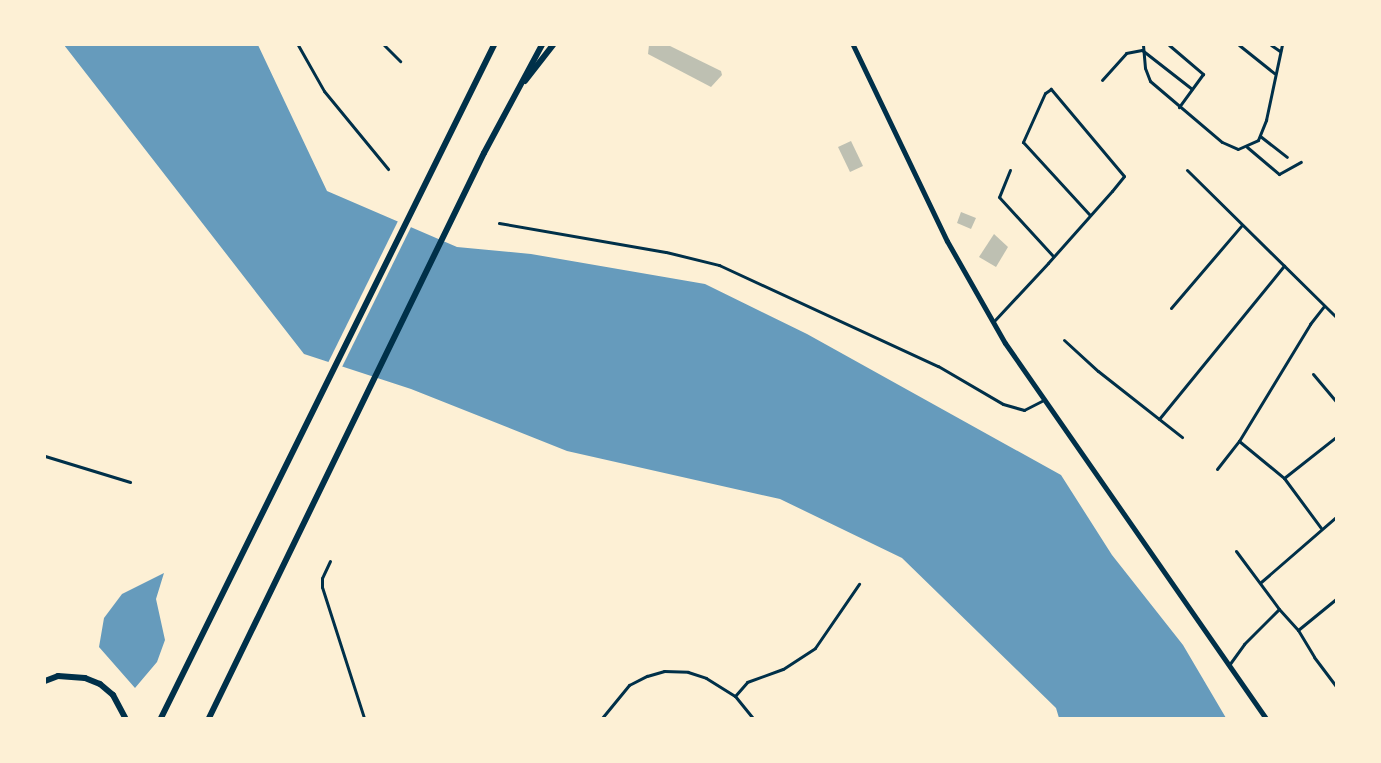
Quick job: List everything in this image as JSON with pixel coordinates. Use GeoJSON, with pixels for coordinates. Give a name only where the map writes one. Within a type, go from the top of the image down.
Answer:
{"type":"FeatureCollection","features":[{"type":"Feature","properties":{"kind":"highway"},"geometry":{"type":"LineString","coordinates":[[161,718],[494,45]]}},
{"type":"Feature","properties":{"kind":"highway"},"geometry":{"type":"LineString","coordinates":[[209,718],[455,214],[515,93],[542,45]]}},
{"type":"Feature","properties":{"kind":"highway"},"geometry":{"type":"LineString","coordinates":[[515,93],[553,45]]}},
{"type":"Feature","properties":{"kind":"highway"},"geometry":{"type":"LineString","coordinates":[[45,681],[58,676],[85,678],[100,684],[113,695],[125,718]]}},
{"type":"Feature","properties":{"kind":"main road"},"geometry":{"type":"LineString","coordinates":[[854,45],[947,241],[993,323],[1044,400],[1266,718]]}},
{"type":"Feature","properties":{"kind":"street"},"geometry":{"type":"LineString","coordinates":[[298,45],[324,91],[388,169]]}},
{"type":"Feature","properties":{"kind":"street"},"geometry":{"type":"LineString","coordinates":[[384,45],[400,61]]}},
{"type":"Feature","properties":{"kind":"street"},"geometry":{"type":"LineString","coordinates":[[1143,45],[1142,51],[1150,81],[1222,142],[1238,149],[1247,147],[1260,136],[1282,45]]}},
{"type":"Feature","properties":{"kind":"street"},"geometry":{"type":"LineString","coordinates":[[1169,45],[1203,74],[1179,107]]}},
{"type":"Feature","properties":{"kind":"street"},"geometry":{"type":"LineString","coordinates":[[1239,45],[1274,73]]}},
{"type":"Feature","properties":{"kind":"street"},"geometry":{"type":"LineString","coordinates":[[1271,45],[1280,51]]}},
{"type":"Feature","properties":{"kind":"street"},"geometry":{"type":"LineString","coordinates":[[1102,80],[1126,53],[1142,51],[1192,89]]}},
{"type":"Feature","properties":{"kind":"street"},"geometry":{"type":"LineString","coordinates":[[993,323],[1054,257],[1090,216],[1124,176],[1051,89],[1045,93],[1023,142],[1090,216]]}},
{"type":"Feature","properties":{"kind":"street"},"geometry":{"type":"LineString","coordinates":[[1260,136],[1287,157]]}},
{"type":"Feature","properties":{"kind":"street"},"geometry":{"type":"LineString","coordinates":[[1247,147],[1279,174],[1301,162]]}},
{"type":"Feature","properties":{"kind":"street"},"geometry":{"type":"LineString","coordinates":[[1010,170],[999,197],[1054,257]]}},
{"type":"Feature","properties":{"kind":"street"},"geometry":{"type":"LineString","coordinates":[[1187,170],[1241,226],[1336,317]]}},
{"type":"Feature","properties":{"kind":"street"},"geometry":{"type":"LineString","coordinates":[[499,223],[666,252],[718,265],[938,366],[1003,404],[1024,410],[1044,400]]}},
{"type":"Feature","properties":{"kind":"street"},"geometry":{"type":"LineString","coordinates":[[1171,308],[1241,226]]}},
{"type":"Feature","properties":{"kind":"street"},"geometry":{"type":"LineString","coordinates":[[1159,419],[1284,266]]}},
{"type":"Feature","properties":{"kind":"street"},"geometry":{"type":"LineString","coordinates":[[1217,469],[1239,441],[1310,324],[1324,306]]}},
{"type":"Feature","properties":{"kind":"street"},"geometry":{"type":"LineString","coordinates":[[1064,340],[1098,371],[1182,437]]}},
{"type":"Feature","properties":{"kind":"street"},"geometry":{"type":"LineString","coordinates":[[1313,374],[1336,401]]}},
{"type":"Feature","properties":{"kind":"street"},"geometry":{"type":"LineString","coordinates":[[1284,478],[1336,437]]}},
{"type":"Feature","properties":{"kind":"street"},"geometry":{"type":"LineString","coordinates":[[1239,441],[1284,478],[1321,528]]}},
{"type":"Feature","properties":{"kind":"street"},"geometry":{"type":"LineString","coordinates":[[45,456],[130,482]]}},
{"type":"Feature","properties":{"kind":"street"},"geometry":{"type":"LineString","coordinates":[[1261,582],[1336,517]]}},
{"type":"Feature","properties":{"kind":"street"},"geometry":{"type":"LineString","coordinates":[[1236,551],[1279,609],[1298,630],[1314,657],[1336,684]]}},
{"type":"Feature","properties":{"kind":"street"},"geometry":{"type":"LineString","coordinates":[[330,561],[322,578],[326,600],[364,718]]}},
{"type":"Feature","properties":{"kind":"street"},"geometry":{"type":"LineString","coordinates":[[735,696],[747,682],[783,669],[815,648],[859,584]]}},
{"type":"Feature","properties":{"kind":"street"},"geometry":{"type":"LineString","coordinates":[[1298,630],[1336,599]]}},
{"type":"Feature","properties":{"kind":"street"},"geometry":{"type":"LineString","coordinates":[[1229,665],[1244,644],[1279,609]]}},
{"type":"Feature","properties":{"kind":"street"},"geometry":{"type":"LineString","coordinates":[[602,718],[629,686],[647,676],[664,671],[688,672],[706,678],[735,696],[753,718]]}},
{"type":"Feature","properties":{"kind":"water"},"geometry":{"type":"Polygon","coordinates":[[[64,45],[258,45],[327,191],[457,247],[531,254],[705,284],[807,334],[1061,475],[1112,555],[1183,645],[1226,718],[1059,718],[1056,708],[902,558],[780,499],[567,451],[411,389],[304,354],[64,45]]]}},
{"type":"Feature","properties":{"kind":"water"},"geometry":{"type":"Polygon","coordinates":[[[164,573],[156,599],[165,640],[157,662],[135,688],[99,647],[104,618],[122,594],[164,573]]]}},
{"type":"Feature","properties":{"kind":"pier"},"geometry":{"type":"Polygon","coordinates":[[[399,219],[412,225],[341,369],[327,365],[399,219]]]}},
{"type":"Feature","properties":{"kind":"building"},"geometry":{"type":"Polygon","coordinates":[[[649,45],[668,45],[721,71],[722,75],[711,87],[648,54],[649,45]]]}},
{"type":"Feature","properties":{"kind":"building"},"geometry":{"type":"Polygon","coordinates":[[[851,141],[863,166],[850,172],[838,147],[851,141]]]}},
{"type":"Feature","properties":{"kind":"building"},"geometry":{"type":"Polygon","coordinates":[[[961,212],[976,218],[971,229],[957,223],[961,212]]]}},
{"type":"Feature","properties":{"kind":"building"},"geometry":{"type":"Polygon","coordinates":[[[994,234],[1008,247],[996,267],[979,257],[994,234]]]}}]}
